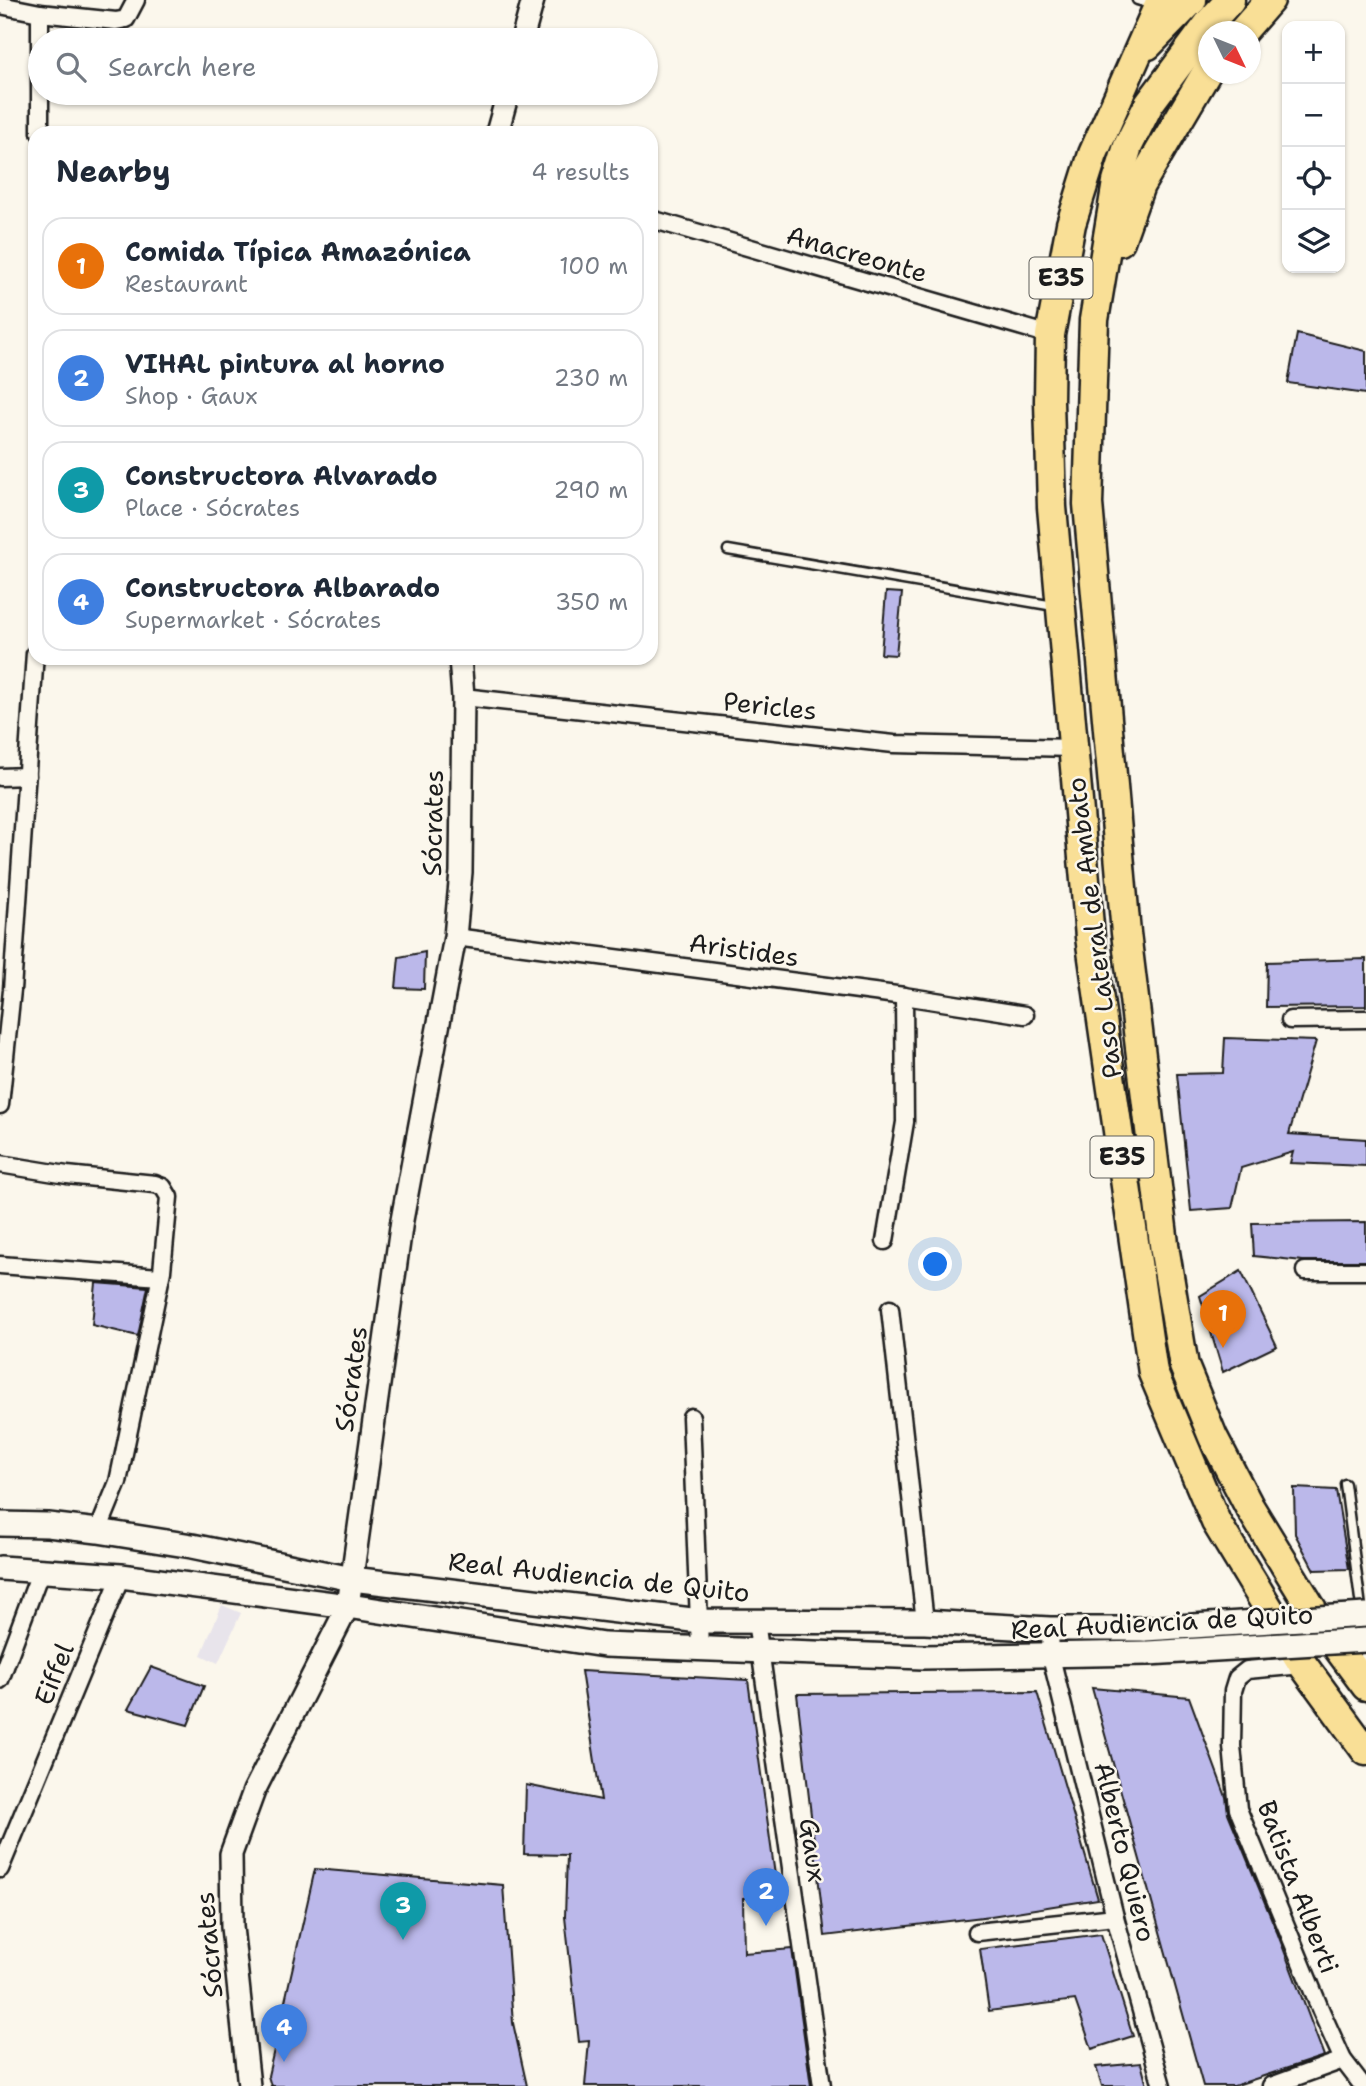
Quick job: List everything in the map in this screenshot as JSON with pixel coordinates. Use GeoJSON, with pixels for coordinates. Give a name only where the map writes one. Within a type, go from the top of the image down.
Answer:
{"type":"FeatureCollection","features":[{"type":"Feature","properties":{"kind":"highway"},"geometry":{"type":"LineString","coordinates":[[1134,60],[1192,0]]}},
{"type":"Feature","properties":{"kind":"highway"},"geometry":{"type":"LineString","coordinates":[[1094,320],[1117,182],[1128,146],[1149,104],[1230,0]]}},
{"type":"Feature","properties":{"kind":"highway"},"geometry":{"type":"LineString","coordinates":[[1252,21],[1270,0]]}},
{"type":"Feature","properties":{"kind":"highway","name":"Paso Lateral de Ambato"},"geometry":{"type":"LineString","coordinates":[[1152,2],[1134,60],[1093,154],[1071,224],[1050,335],[1052,494],[1090,937],[1153,1373],[1216,1522],[1303,1664],[1366,1751]]}},
{"type":"Feature","properties":{"kind":"highway"},"geometry":{"type":"LineString","coordinates":[[1094,320],[1140,185],[1201,84]]}},
{"type":"Feature","properties":{"kind":"highway","name":"Paso Lateral de Ambato"},"geometry":{"type":"LineString","coordinates":[[1094,320],[1088,504],[1091,545],[1130,973],[1166,1252],[1184,1366],[1213,1437],[1249,1506],[1326,1632],[1363,1672]]}},
{"type":"Feature","properties":{"kind":"main road","name":"Real Audiencia de Quito"},"geometry":{"type":"LineString","coordinates":[[0,1524],[48,1525],[98,1531],[192,1546],[352,1579],[700,1621],[925,1622],[1050,1629],[1145,1629],[1366,1615]]}},
{"type":"Feature","properties":{"kind":"main road","name":"Real Audiencia de Quito"},"geometry":{"type":"LineString","coordinates":[[0,1568],[121,1576],[348,1606],[604,1645],[923,1657],[1051,1657],[1366,1640]]}},
{"type":"Feature","properties":{"kind":"street"},"geometry":{"type":"LineString","coordinates":[[0,5],[40,13],[116,21],[125,19],[136,0]]}},
{"type":"Feature","properties":{"kind":"street"},"geometry":{"type":"LineString","coordinates":[[525,28],[533,0]]}},
{"type":"Feature","properties":{"kind":"street"},"geometry":{"type":"LineString","coordinates":[[40,13],[40,28]]}},
{"type":"Feature","properties":{"kind":"street"},"geometry":{"type":"LineString","coordinates":[[40,105],[40,126]]}},
{"type":"Feature","properties":{"kind":"street"},"geometry":{"type":"LineString","coordinates":[[499,126],[505,105]]}},
{"type":"Feature","properties":{"kind":"street","name":"Anacreonte"},"geometry":{"type":"LineString","coordinates":[[658,221],[1050,335]]}},
{"type":"Feature","properties":{"kind":"street"},"geometry":{"type":"LineString","coordinates":[[0,1105],[34,665]]}},
{"type":"Feature","properties":{"kind":"street","name":"Sócrates"},"geometry":{"type":"LineString","coordinates":[[249,2086],[232,1927],[231,1854],[254,1791],[348,1606],[402,1220],[455,937],[461,872],[463,697],[461,665]]}},
{"type":"Feature","properties":{"kind":"street","name":"Pericles"},"geometry":{"type":"LineString","coordinates":[[463,697],[894,744],[1073,748]]}},
{"type":"Feature","properties":{"kind":"street"},"geometry":{"type":"LineString","coordinates":[[0,777],[27,776]]}},
{"type":"Feature","properties":{"kind":"street","name":"Aristides"},"geometry":{"type":"LineString","coordinates":[[455,937],[904,996],[1025,1015]]}},
{"type":"Feature","properties":{"kind":"street"},"geometry":{"type":"LineString","coordinates":[[885,1241],[905,1122],[904,996]]}},
{"type":"Feature","properties":{"kind":"street"},"geometry":{"type":"LineString","coordinates":[[1290,1020],[1366,1019]]}},
{"type":"Feature","properties":{"kind":"street"},"geometry":{"type":"LineString","coordinates":[[0,1164],[67,1175],[155,1184],[163,1187],[169,1197],[160,1278],[118,1482],[98,1531]]}},
{"type":"Feature","properties":{"kind":"street"},"geometry":{"type":"LineString","coordinates":[[0,1265],[160,1278]]}},
{"type":"Feature","properties":{"kind":"street"},"geometry":{"type":"LineString","coordinates":[[1305,1271],[1366,1271]]}},
{"type":"Feature","properties":{"kind":"street"},"geometry":{"type":"LineString","coordinates":[[890,1309],[925,1622]]}},
{"type":"Feature","properties":{"kind":"street"},"geometry":{"type":"LineString","coordinates":[[691,1417],[700,1648]]}},
{"type":"Feature","properties":{"kind":"street"},"geometry":{"type":"LineString","coordinates":[[0,1680],[41,1570]]}},
{"type":"Feature","properties":{"kind":"street","name":"Eiffel"},"geometry":{"type":"LineString","coordinates":[[0,1870],[121,1576]]}},
{"type":"Feature","properties":{"kind":"street","name":"Gaux"},"geometry":{"type":"LineString","coordinates":[[756,1621],[822,2086]]}},
{"type":"Feature","properties":{"kind":"street","name":"Alberto Quiero"},"geometry":{"type":"LineString","coordinates":[[1050,1629],[1051,1657],[1115,1917],[1162,2086]]}},
{"type":"Feature","properties":{"kind":"street","name":"Batista Alberti"},"geometry":{"type":"LineString","coordinates":[[1303,1664],[1247,1670],[1237,1678],[1233,1691],[1232,1746],[1238,1809],[1343,2060],[1363,2086]]}},
{"type":"Feature","properties":{"kind":"street"},"geometry":{"type":"LineString","coordinates":[[977,1932],[1115,1917]]}},
{"type":"Feature","properties":{"kind":"street"},"geometry":{"type":"LineString","coordinates":[[1271,2086],[1343,2060]]}},
{"type":"Feature","properties":{"kind":"lane"},"geometry":{"type":"LineString","coordinates":[[728,551],[1061,607]]}},
{"type":"Feature","properties":{"kind":"lane"},"geometry":{"type":"LineString","coordinates":[[1345,1483],[1366,1648]]}},
{"type":"Feature","properties":{"kind":"shaded area"},"geometry":{"type":"Polygon","coordinates":[[[222,1605],[241,1613],[218,1663],[201,1655],[222,1605]]]}},
{"type":"Feature","properties":{"kind":"building"},"geometry":{"type":"Polygon","coordinates":[[[1297,334],[1366,351],[1366,394],[1288,383],[1297,334]]]}},
{"type":"Feature","properties":{"kind":"building"},"geometry":{"type":"Polygon","coordinates":[[[886,592],[902,593],[896,655],[881,654],[886,592]]]}},
{"type":"Feature","properties":{"kind":"building"},"geometry":{"type":"Polygon","coordinates":[[[425,952],[424,989],[396,988],[399,957],[425,952]]]}},
{"type":"Feature","properties":{"kind":"building"},"geometry":{"type":"Polygon","coordinates":[[[1366,959],[1366,1006],[1266,1007],[1267,962],[1366,959]]]}},
{"type":"Feature","properties":{"kind":"building"},"geometry":{"type":"Polygon","coordinates":[[[1225,1038],[1316,1041],[1289,1134],[1366,1139],[1366,1166],[1290,1163],[1293,1152],[1241,1168],[1232,1208],[1191,1211],[1177,1074],[1223,1073],[1225,1038]]]}},
{"type":"Feature","properties":{"kind":"building"},"geometry":{"type":"Polygon","coordinates":[[[1366,1222],[1366,1261],[1303,1261],[1254,1256],[1252,1223],[1366,1222]]]}},
{"type":"Feature","properties":{"kind":"building"},"geometry":{"type":"Polygon","coordinates":[[[1241,1271],[1277,1346],[1223,1372],[1200,1296],[1241,1271]]]}},
{"type":"Feature","properties":{"kind":"building"},"geometry":{"type":"Polygon","coordinates":[[[96,1283],[148,1287],[138,1336],[92,1325],[96,1283]]]}},
{"type":"Feature","properties":{"kind":"building"},"geometry":{"type":"Polygon","coordinates":[[[1294,1488],[1336,1490],[1349,1569],[1314,1570],[1295,1534],[1294,1488]]]}},
{"type":"Feature","properties":{"kind":"building"},"geometry":{"type":"Polygon","coordinates":[[[151,1667],[204,1686],[188,1725],[128,1709],[151,1667]]]}},
{"type":"Feature","properties":{"kind":"building"},"geometry":{"type":"Polygon","coordinates":[[[581,1671],[748,1680],[778,1897],[743,1898],[744,1953],[792,1949],[811,2086],[585,2086],[589,2041],[579,2042],[565,1917],[567,1855],[524,1854],[526,1785],[601,1800],[581,1671]]]}},
{"type":"Feature","properties":{"kind":"building"},"geometry":{"type":"Polygon","coordinates":[[[1092,1688],[1189,1697],[1226,1797],[1228,1813],[1324,2056],[1234,2086],[1203,2086],[1092,1688]]]}},
{"type":"Feature","properties":{"kind":"building"},"geometry":{"type":"Polygon","coordinates":[[[1037,1692],[1098,1899],[991,1916],[825,1936],[797,1694],[1037,1692]]]}},
{"type":"Feature","properties":{"kind":"building"},"geometry":{"type":"Polygon","coordinates":[[[315,1869],[503,1885],[513,2023],[527,2086],[271,2086],[268,2076],[315,1869]]]}},
{"type":"Feature","properties":{"kind":"building"},"geometry":{"type":"Polygon","coordinates":[[[1101,1934],[1133,2036],[1092,2049],[1075,2000],[989,2011],[980,1949],[1101,1934]]]}},
{"type":"Feature","properties":{"kind":"building"},"geometry":{"type":"Polygon","coordinates":[[[1141,2063],[1147,2086],[1102,2086],[1096,2067],[1141,2063]]]}},
{"type":"Feature","properties":{"kind":"place","name":"Comida Típica Amazónica"},"geometry":{"type":"Point","coordinates":[1223,1348]}},
{"type":"Feature","properties":{"kind":"place","name":"VIHAL pintura al horno"},"geometry":{"type":"Point","coordinates":[766,1926]}},
{"type":"Feature","properties":{"kind":"place","name":"Constructora Alvarado"},"geometry":{"type":"Point","coordinates":[403,1940]}},
{"type":"Feature","properties":{"kind":"place","name":"Constructora Albarado"},"geometry":{"type":"Point","coordinates":[284,2062]}}]}
